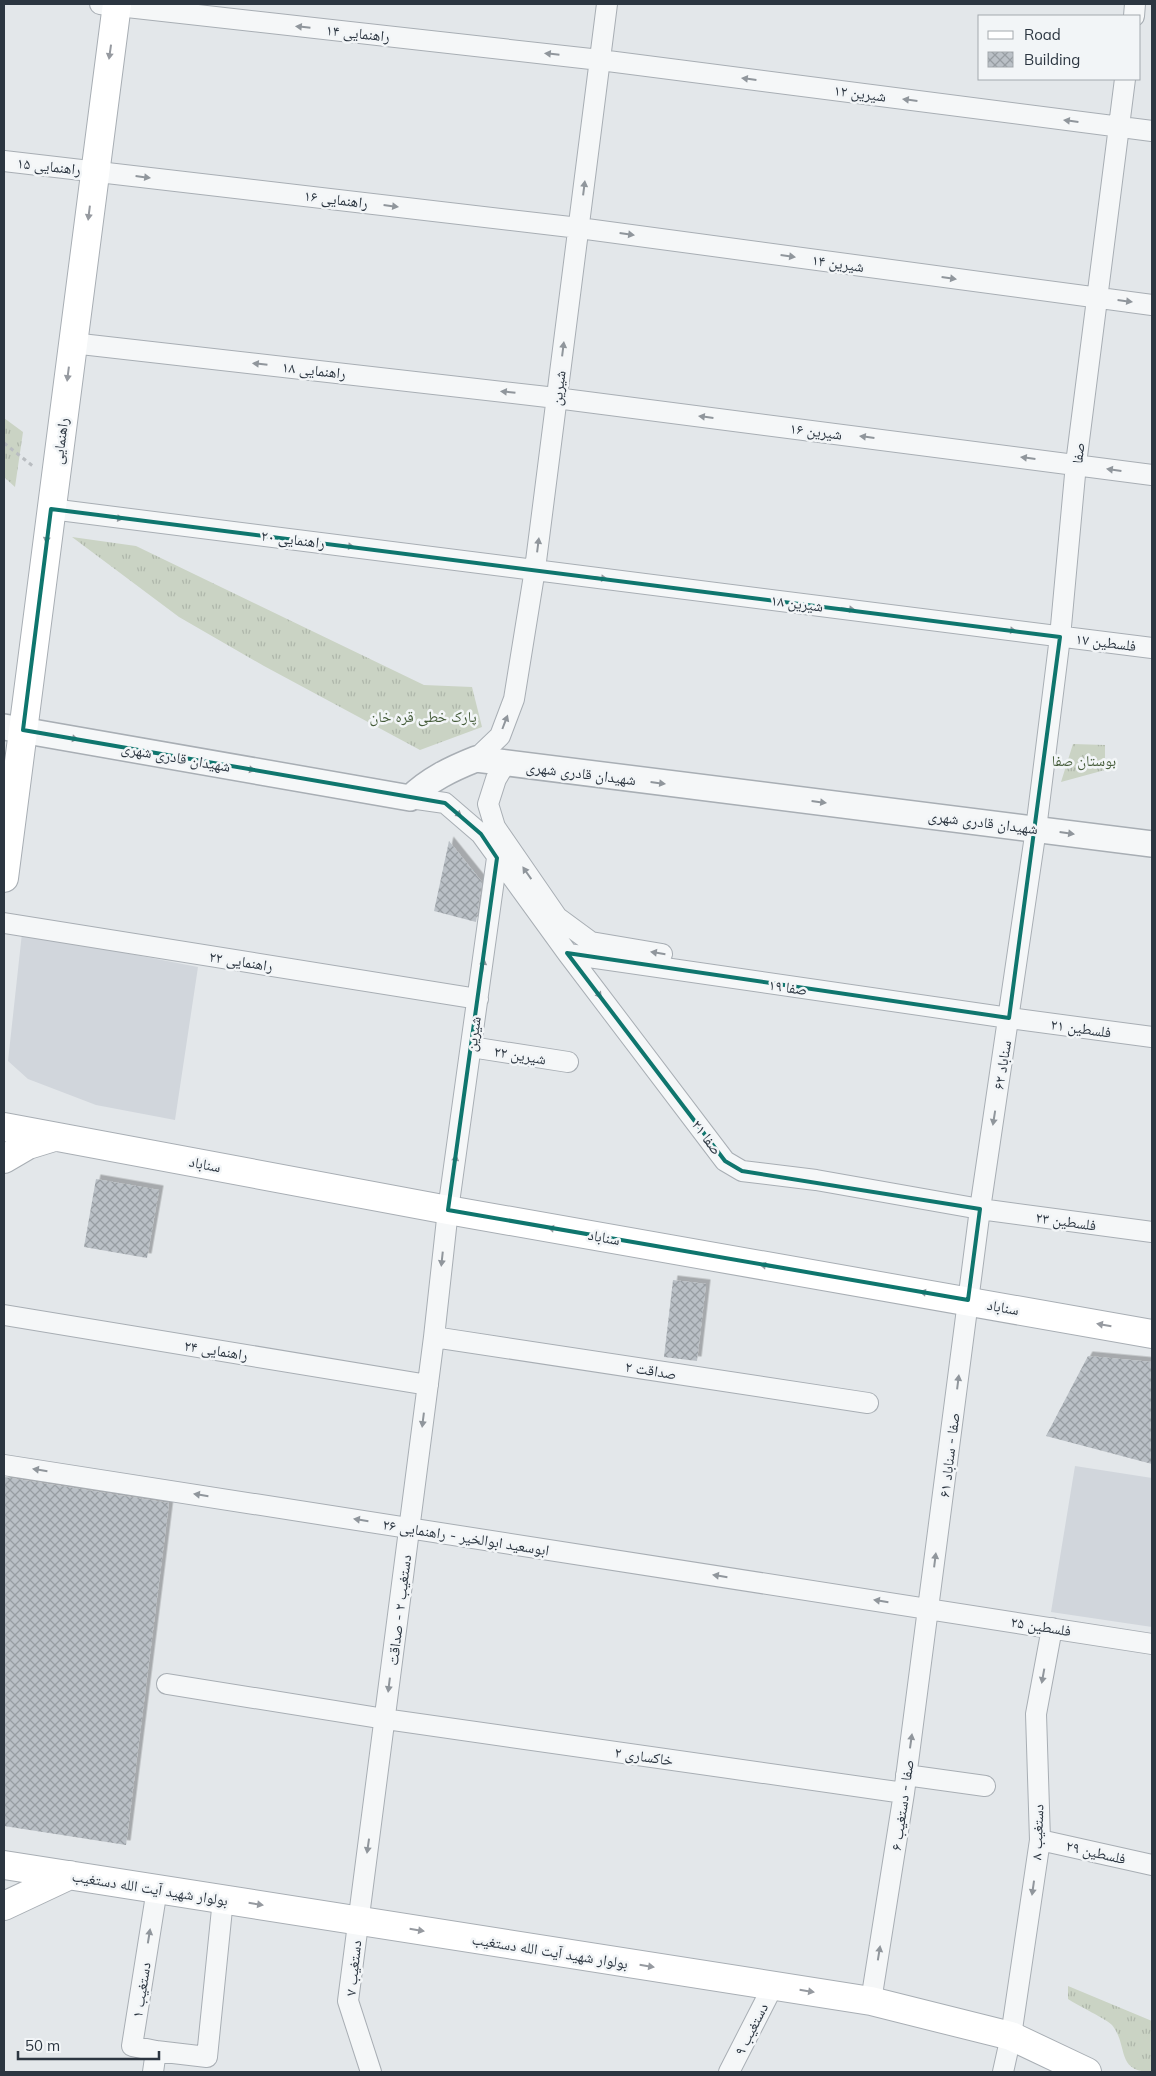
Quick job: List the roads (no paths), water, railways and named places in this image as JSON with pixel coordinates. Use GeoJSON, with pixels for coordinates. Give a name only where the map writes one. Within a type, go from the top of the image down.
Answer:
{"type":"FeatureCollection","features":[{"type":"Feature","properties":{"kind":"main road","name":"راهنمایی"},"geometry":{"type":"LineString","coordinates":[[4,878],[13,728],[51,510],[94,171],[111,5]]}},
{"type":"Feature","properties":{"kind":"main road","name":"سناباد"},"geometry":{"type":"LineString","coordinates":[[4,1127],[448,1210],[968,1300],[1152,1334]]}},
{"type":"Feature","properties":{"kind":"main road"},"geometry":{"type":"LineString","coordinates":[[4,1159],[28,1145],[56,1136]]}},
{"type":"Feature","properties":{"kind":"main road","name":"بولوار شهید آیت الله دستغیب"},"geometry":{"type":"LineString","coordinates":[[4,1865],[872,2001],[1011,2036],[1087,2072]]}},
{"type":"Feature","properties":{"kind":"main road"},"geometry":{"type":"LineString","coordinates":[[4,1906],[70,1875]]}},
{"type":"Feature","properties":{"kind":"street","name":"شیرین"},"geometry":{"type":"LineString","coordinates":[[476,759],[500,736],[514,699],[535,569],[608,4]]}},
{"type":"Feature","properties":{"kind":"street","name":"راهنمایی ۱۴"},"geometry":{"type":"LineString","coordinates":[[111,5],[600,60]]}},
{"type":"Feature","properties":{"kind":"street","name":"شیرین ۱۲"},"geometry":{"type":"LineString","coordinates":[[600,60],[1152,131]]}},
{"type":"Feature","properties":{"kind":"street","name":"صفا"},"geometry":{"type":"LineString","coordinates":[[1036,829],[1060,636],[1076,464],[1126,80]]}},
{"type":"Feature","properties":{"kind":"street","name":"راهنمایی ۱۵"},"geometry":{"type":"LineString","coordinates":[[4,161],[94,171]]}},
{"type":"Feature","properties":{"kind":"street","name":"راهنمایی ۱۶"},"geometry":{"type":"LineString","coordinates":[[94,171],[579,228]]}},
{"type":"Feature","properties":{"kind":"street","name":"شیرین ۱۴"},"geometry":{"type":"LineString","coordinates":[[579,228],[1152,305]]}},
{"type":"Feature","properties":{"kind":"street","name":"راهنمایی ۱۸"},"geometry":{"type":"LineString","coordinates":[[72,343],[556,398]]}},
{"type":"Feature","properties":{"kind":"street","name":"شیرین ۱۶"},"geometry":{"type":"LineString","coordinates":[[556,398],[1152,475]]}},
{"type":"Feature","properties":{"kind":"street","name":"راهنمایی ۲۰"},"geometry":{"type":"LineString","coordinates":[[51,510],[535,569]]}},
{"type":"Feature","properties":{"kind":"street","name":"شیرین ۱۸"},"geometry":{"type":"LineString","coordinates":[[535,569],[1060,636]]}},
{"type":"Feature","properties":{"kind":"street","name":"فلسطین ۱۷"},"geometry":{"type":"LineString","coordinates":[[1060,636],[1152,648]]}},
{"type":"Feature","properties":{"kind":"street","name":"شهیدان قادری شهری"},"geometry":{"type":"LineString","coordinates":[[13,728],[410,798]]}},
{"type":"Feature","properties":{"kind":"street","name":"شهیدان قادری شهری"},"geometry":{"type":"LineString","coordinates":[[476,759],[1152,844]]}},
{"type":"Feature","properties":{"kind":"street"},"geometry":{"type":"LineString","coordinates":[[410,798],[426,783],[446,771],[476,759]]}},
{"type":"Feature","properties":{"kind":"street"},"geometry":{"type":"LineString","coordinates":[[505,764],[496,780],[488,804],[495,827],[557,916],[591,942],[705,961],[736,979]]}},
{"type":"Feature","properties":{"kind":"street","name":"صفا ۲۱"},"geometry":{"type":"LineString","coordinates":[[410,798],[445,803],[481,834],[568,954],[725,1161],[742,1171],[816,1180],[980,1209]]}},
{"type":"Feature","properties":{"kind":"street","name":"سناباد ۶۲"},"geometry":{"type":"LineString","coordinates":[[968,1300],[1036,829]]}},
{"type":"Feature","properties":{"kind":"street","name":"شیرین"},"geometry":{"type":"LineString","coordinates":[[448,1210],[497,858]]}},
{"type":"Feature","properties":{"kind":"street","name":"راهنمایی ۲۲"},"geometry":{"type":"LineString","coordinates":[[4,923],[478,1000]]}},
{"type":"Feature","properties":{"kind":"street","name":"صفا ۱۹"},"geometry":{"type":"LineString","coordinates":[[568,954],[1009,1018]]}},
{"type":"Feature","properties":{"kind":"street","name":"فلسطین ۲۱"},"geometry":{"type":"LineString","coordinates":[[1009,1018],[1152,1037]]}},
{"type":"Feature","properties":{"kind":"street","name":"شیرین ۲۲"},"geometry":{"type":"LineString","coordinates":[[471,1047],[568,1062]]}},
{"type":"Feature","properties":{"kind":"street","name":"فلسطین ۲۳"},"geometry":{"type":"LineString","coordinates":[[980,1209],[1152,1232]]}},
{"type":"Feature","properties":{"kind":"street","name":"دستغیب ۲ - صداقت"},"geometry":{"type":"LineString","coordinates":[[358,1920],[428,1385],[448,1210]]}},
{"type":"Feature","properties":{"kind":"street","name":"صفا - سناباد ۶۱"},"geometry":{"type":"LineString","coordinates":[[929,1609],[968,1300]]}},
{"type":"Feature","properties":{"kind":"street","name":"راهنمایی ۲۴"},"geometry":{"type":"LineString","coordinates":[[4,1315],[428,1385]]}},
{"type":"Feature","properties":{"kind":"street","name":"صداقت ۲"},"geometry":{"type":"LineString","coordinates":[[434,1337],[868,1402]]}},
{"type":"Feature","properties":{"kind":"street","name":"ابوسعید ابوالخیر - راهنمایی ۲۶"},"geometry":{"type":"LineString","coordinates":[[4,1465],[929,1609]]}},
{"type":"Feature","properties":{"kind":"street","name":"فلسطین ۲۵"},"geometry":{"type":"LineString","coordinates":[[929,1609],[1152,1644]]}},
{"type":"Feature","properties":{"kind":"street","name":"صفا - دستغیب ۶"},"geometry":{"type":"LineString","coordinates":[[872,2001],[929,1609]]}},
{"type":"Feature","properties":{"kind":"street","name":"دستغیب ۸"},"geometry":{"type":"LineString","coordinates":[[1003,2072],[1011,2036],[1040,1840],[1036,1714],[1052,1628]]}},
{"type":"Feature","properties":{"kind":"street","name":"خاکساری ۲"},"geometry":{"type":"LineString","coordinates":[[167,1684],[385,1719],[905,1784],[985,1786]]}},
{"type":"Feature","properties":{"kind":"street","name":"فلسطین ۲۹"},"geometry":{"type":"LineString","coordinates":[[1040,1840],[1152,1865]]}},
{"type":"Feature","properties":{"kind":"street","name":"دستغیب ۱"},"geometry":{"type":"LineString","coordinates":[[156,2051],[132,2046],[157,1889]]}},
{"type":"Feature","properties":{"kind":"street"},"geometry":{"type":"LineString","coordinates":[[153,2072],[156,2051],[207,2057],[224,1899]]}},
{"type":"Feature","properties":{"kind":"street","name":"دستغیب ۷"},"geometry":{"type":"LineString","coordinates":[[358,1920],[348,2001],[372,2072]]}},
{"type":"Feature","properties":{"kind":"street","name":"دستغیب ۹"},"geometry":{"type":"LineString","coordinates":[[729,2072],[773,1986]]}},
{"type":"Feature","properties":{"kind":"park label","name":"پارک خطی قره خان"},"geometry":{"type":"Point","coordinates":[423,716]}},
{"type":"Feature","properties":{"kind":"park label","name":"بوستان صفا"},"geometry":{"type":"Point","coordinates":[1084,760]}}]}
